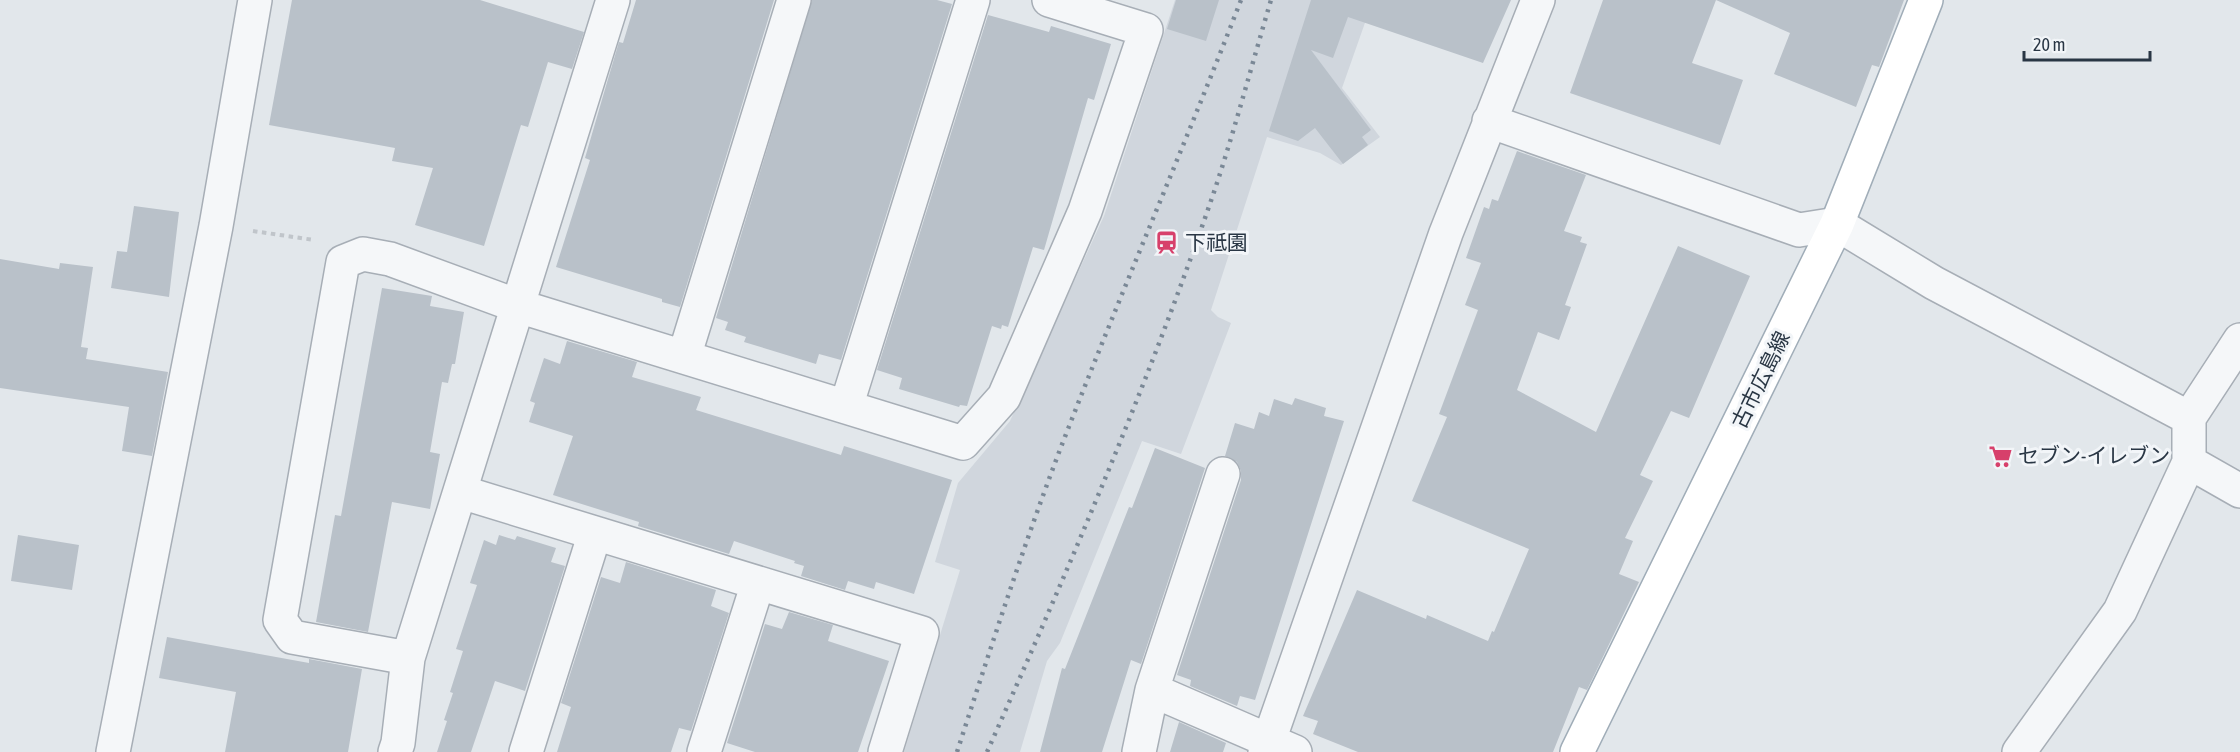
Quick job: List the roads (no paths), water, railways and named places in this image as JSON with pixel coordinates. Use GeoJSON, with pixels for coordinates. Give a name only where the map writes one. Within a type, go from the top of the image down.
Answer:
{"type":"FeatureCollection","features":[{"type":"Feature","properties":{"kind":"main road","name":"古市広島線"},"geometry":{"type":"LineString","coordinates":[[1577,752],[1837,224],[1926,0]]}},
{"type":"Feature","properties":{"kind":"street"},"geometry":{"type":"LineString","coordinates":[[113,752],[216,226],[255,0]]}},
{"type":"Feature","properties":{"kind":"street"},"geometry":{"type":"LineString","coordinates":[[395,752],[408,658],[613,0]]}},
{"type":"Feature","properties":{"kind":"street"},"geometry":{"type":"LineString","coordinates":[[684,357],[794,0]]}},
{"type":"Feature","properties":{"kind":"street"},"geometry":{"type":"LineString","coordinates":[[846,407],[973,0]]}},
{"type":"Feature","properties":{"kind":"street"},"geometry":{"type":"LineString","coordinates":[[408,658],[292,637],[280,620],[344,262],[363,254],[390,259],[518,306],[963,442],[1004,397],[1085,212],[1146,30],[1049,0]]}},
{"type":"Feature","properties":{"kind":"street"},"geometry":{"type":"LineString","coordinates":[[1152,690],[1276,749],[1410,334],[1489,121],[1538,0]]}},
{"type":"Feature","properties":{"kind":"street"},"geometry":{"type":"LineString","coordinates":[[1489,121],[1799,230],[1837,224],[1934,284],[2189,418]]}},
{"type":"Feature","properties":{"kind":"street"},"geometry":{"type":"LineString","coordinates":[[2019,752],[2120,611],[2189,462],[2189,418],[2240,340]]}},
{"type":"Feature","properties":{"kind":"street"},"geometry":{"type":"LineString","coordinates":[[2189,462],[2240,491]]}},
{"type":"Feature","properties":{"kind":"street"},"geometry":{"type":"LineString","coordinates":[[1139,752],[1152,690],[1223,474]]}},
{"type":"Feature","properties":{"kind":"street"},"geometry":{"type":"LineString","coordinates":[[461,492],[922,633],[885,752]]}},
{"type":"Feature","properties":{"kind":"street"},"geometry":{"type":"LineString","coordinates":[[526,752],[595,533]]}},
{"type":"Feature","properties":{"kind":"street"},"geometry":{"type":"LineString","coordinates":[[704,752],[758,583]]}},
{"type":"Feature","properties":{"kind":"railway"},"geometry":{"type":"LineString","coordinates":[[957,752],[994,637],[1061,447],[1241,0]]}},
{"type":"Feature","properties":{"kind":"railway"},"geometry":{"type":"LineString","coordinates":[[987,752],[1078,544],[1163,334],[1222,168],[1271,0]]}},
{"type":"Feature","properties":{"kind":"place","name":"下祗園"},"geometry":{"type":"Point","coordinates":[1167,243]}},
{"type":"Feature","properties":{"kind":"place","name":"セブン-イレブン"},"geometry":{"type":"Point","coordinates":[2000,456]}}]}
